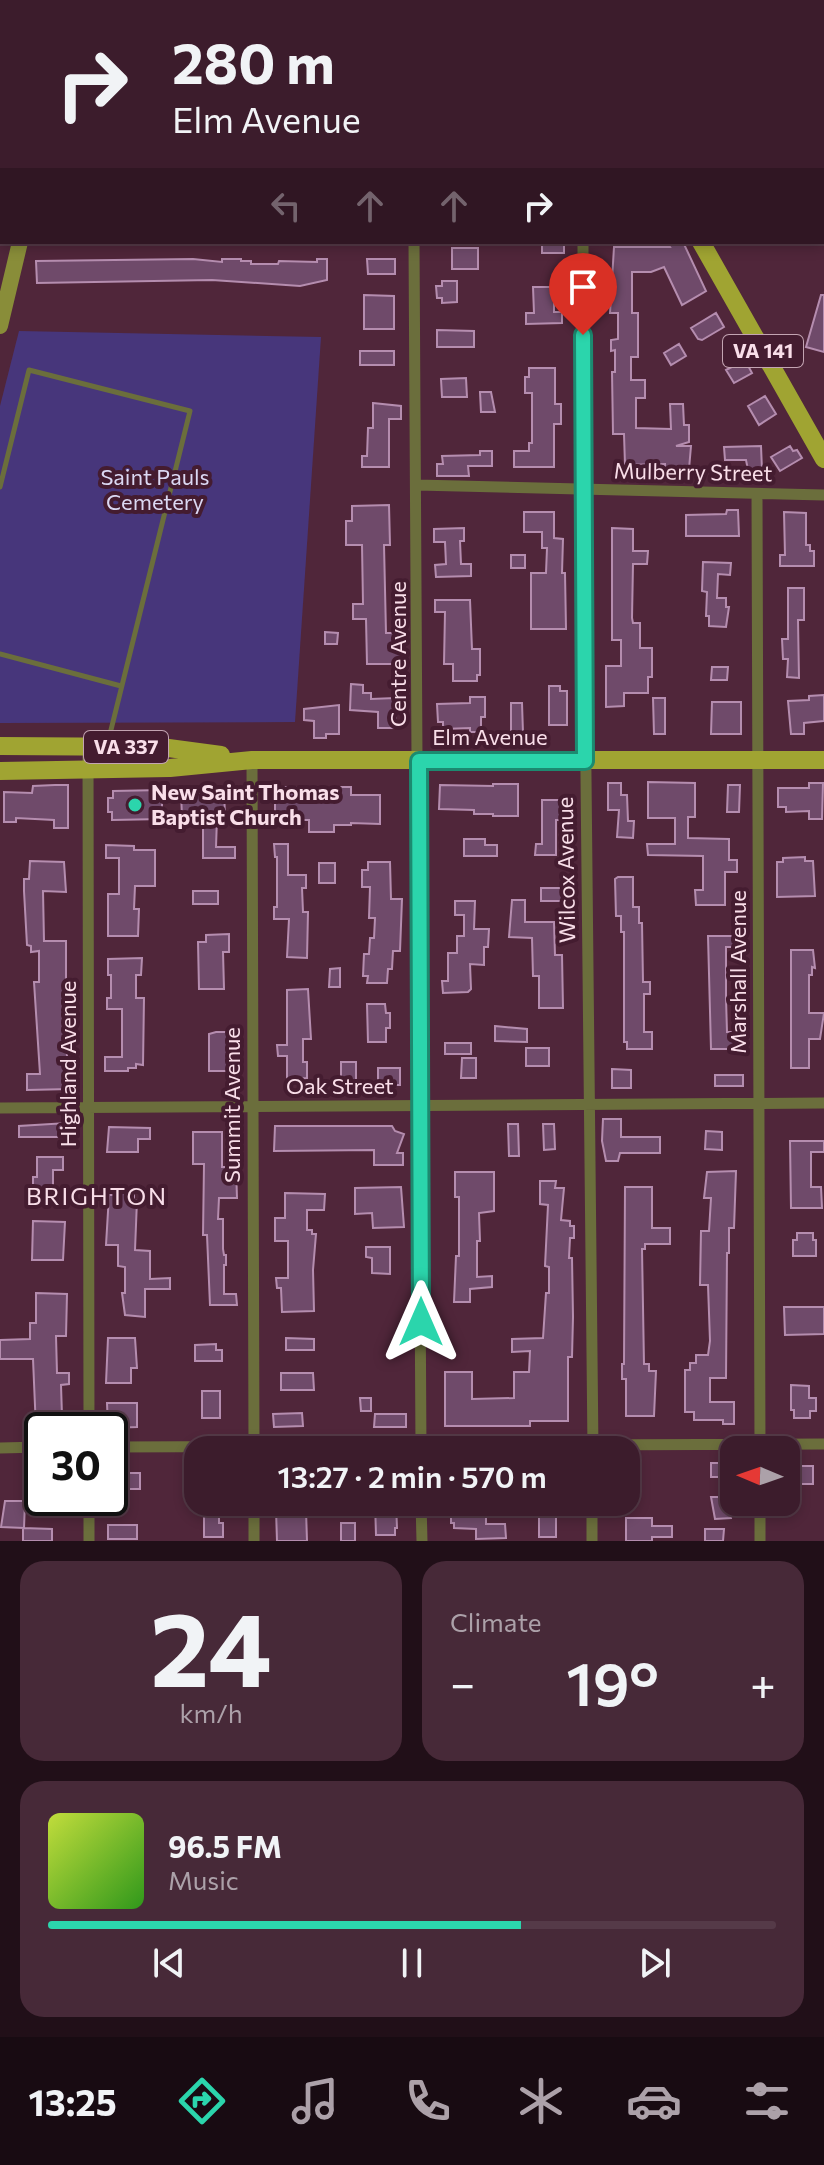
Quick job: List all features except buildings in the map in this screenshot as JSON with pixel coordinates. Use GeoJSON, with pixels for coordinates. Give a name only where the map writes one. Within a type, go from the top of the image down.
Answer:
{"type":"FeatureCollection","features":[{"type":"Feature","properties":{"kind":"main road"},"geometry":{"type":"LineString","coordinates":[[0,326],[20,244]]}},
{"type":"Feature","properties":{"kind":"main road","name":"VA 141"},"geometry":{"type":"LineString","coordinates":[[704,244],[824,459]]}},
{"type":"Feature","properties":{"kind":"main road","name":"Elm Avenue"},"geometry":{"type":"LineString","coordinates":[[0,746],[161,747],[252,760]]}},
{"type":"Feature","properties":{"kind":"main road","name":"Elm Avenue"},"geometry":{"type":"LineString","coordinates":[[0,771],[170,768],[252,760],[824,760]]}},
{"type":"Feature","properties":{"kind":"street","name":"Centre Avenue"},"geometry":{"type":"LineString","coordinates":[[414,244],[421,1436]]}},
{"type":"Feature","properties":{"kind":"street","name":"Wilcox Avenue"},"geometry":{"type":"LineString","coordinates":[[583,244],[593,1436]]}},
{"type":"Feature","properties":{"kind":"street","name":"Mulberry Street"},"geometry":{"type":"LineString","coordinates":[[417,485],[824,495]]}},
{"type":"Feature","properties":{"kind":"street","name":"Marshall Avenue"},"geometry":{"type":"LineString","coordinates":[[757,494],[760,1436]]}},
{"type":"Feature","properties":{"kind":"street","name":"Highland Avenue"},"geometry":{"type":"LineString","coordinates":[[89,1412],[88,770],[97,746]]}},
{"type":"Feature","properties":{"kind":"street","name":"Summit Avenue"},"geometry":{"type":"LineString","coordinates":[[252,760],[254,1436]]}},
{"type":"Feature","properties":{"kind":"street","name":"Oak Street"},"geometry":{"type":"LineString","coordinates":[[0,1108],[824,1103]]}},
{"type":"Feature","properties":{"kind":"street"},"geometry":{"type":"LineString","coordinates":[[800,1445],[824,1444]]}},
{"type":"Feature","properties":{"kind":"street"},"geometry":{"type":"LineString","coordinates":[[0,1448],[24,1447]]}},
{"type":"Feature","properties":{"kind":"street"},"geometry":{"type":"LineString","coordinates":[[128,1447],[184,1448]]}},
{"type":"Feature","properties":{"kind":"street"},"geometry":{"type":"LineString","coordinates":[[640,1447],[720,1447]]}},
{"type":"Feature","properties":{"kind":"street"},"geometry":{"type":"LineString","coordinates":[[89,1516],[89,1541]]}},
{"type":"Feature","properties":{"kind":"street"},"geometry":{"type":"LineString","coordinates":[[254,1516],[254,1541]]}},
{"type":"Feature","properties":{"kind":"street"},"geometry":{"type":"LineString","coordinates":[[421,1516],[422,1541]]}},
{"type":"Feature","properties":{"kind":"street"},"geometry":{"type":"LineString","coordinates":[[592,1516],[592,1541]]}},
{"type":"Feature","properties":{"kind":"street"},"geometry":{"type":"LineString","coordinates":[[760,1516],[760,1541]]}},
{"type":"Feature","properties":{"kind":"lane"},"geometry":{"type":"LineString","coordinates":[[0,487],[29,370],[190,411],[121,686],[97,746]]}},
{"type":"Feature","properties":{"kind":"lane"},"geometry":{"type":"LineString","coordinates":[[0,654],[121,686]]}},
{"type":"Feature","properties":{"kind":"green space","name":"Saint Pauls Cemetery"},"geometry":{"type":"Polygon","coordinates":[[[19,331],[321,337],[295,722],[0,723],[0,406],[19,331]]]}},
{"type":"Feature","properties":{"kind":"place","name":"New Saint Thomas Baptist Church"},"geometry":{"type":"Point","coordinates":[135,805]}},
{"type":"Feature","properties":{"kind":"district","name":"BRIGHTON"},"geometry":{"type":"Point","coordinates":[97,1197]}},
{"type":"Feature","properties":{"kind":"route"},"geometry":{"type":"LineString","coordinates":[[421,1322],[419,761],[585,761],[583,335]]}}]}
